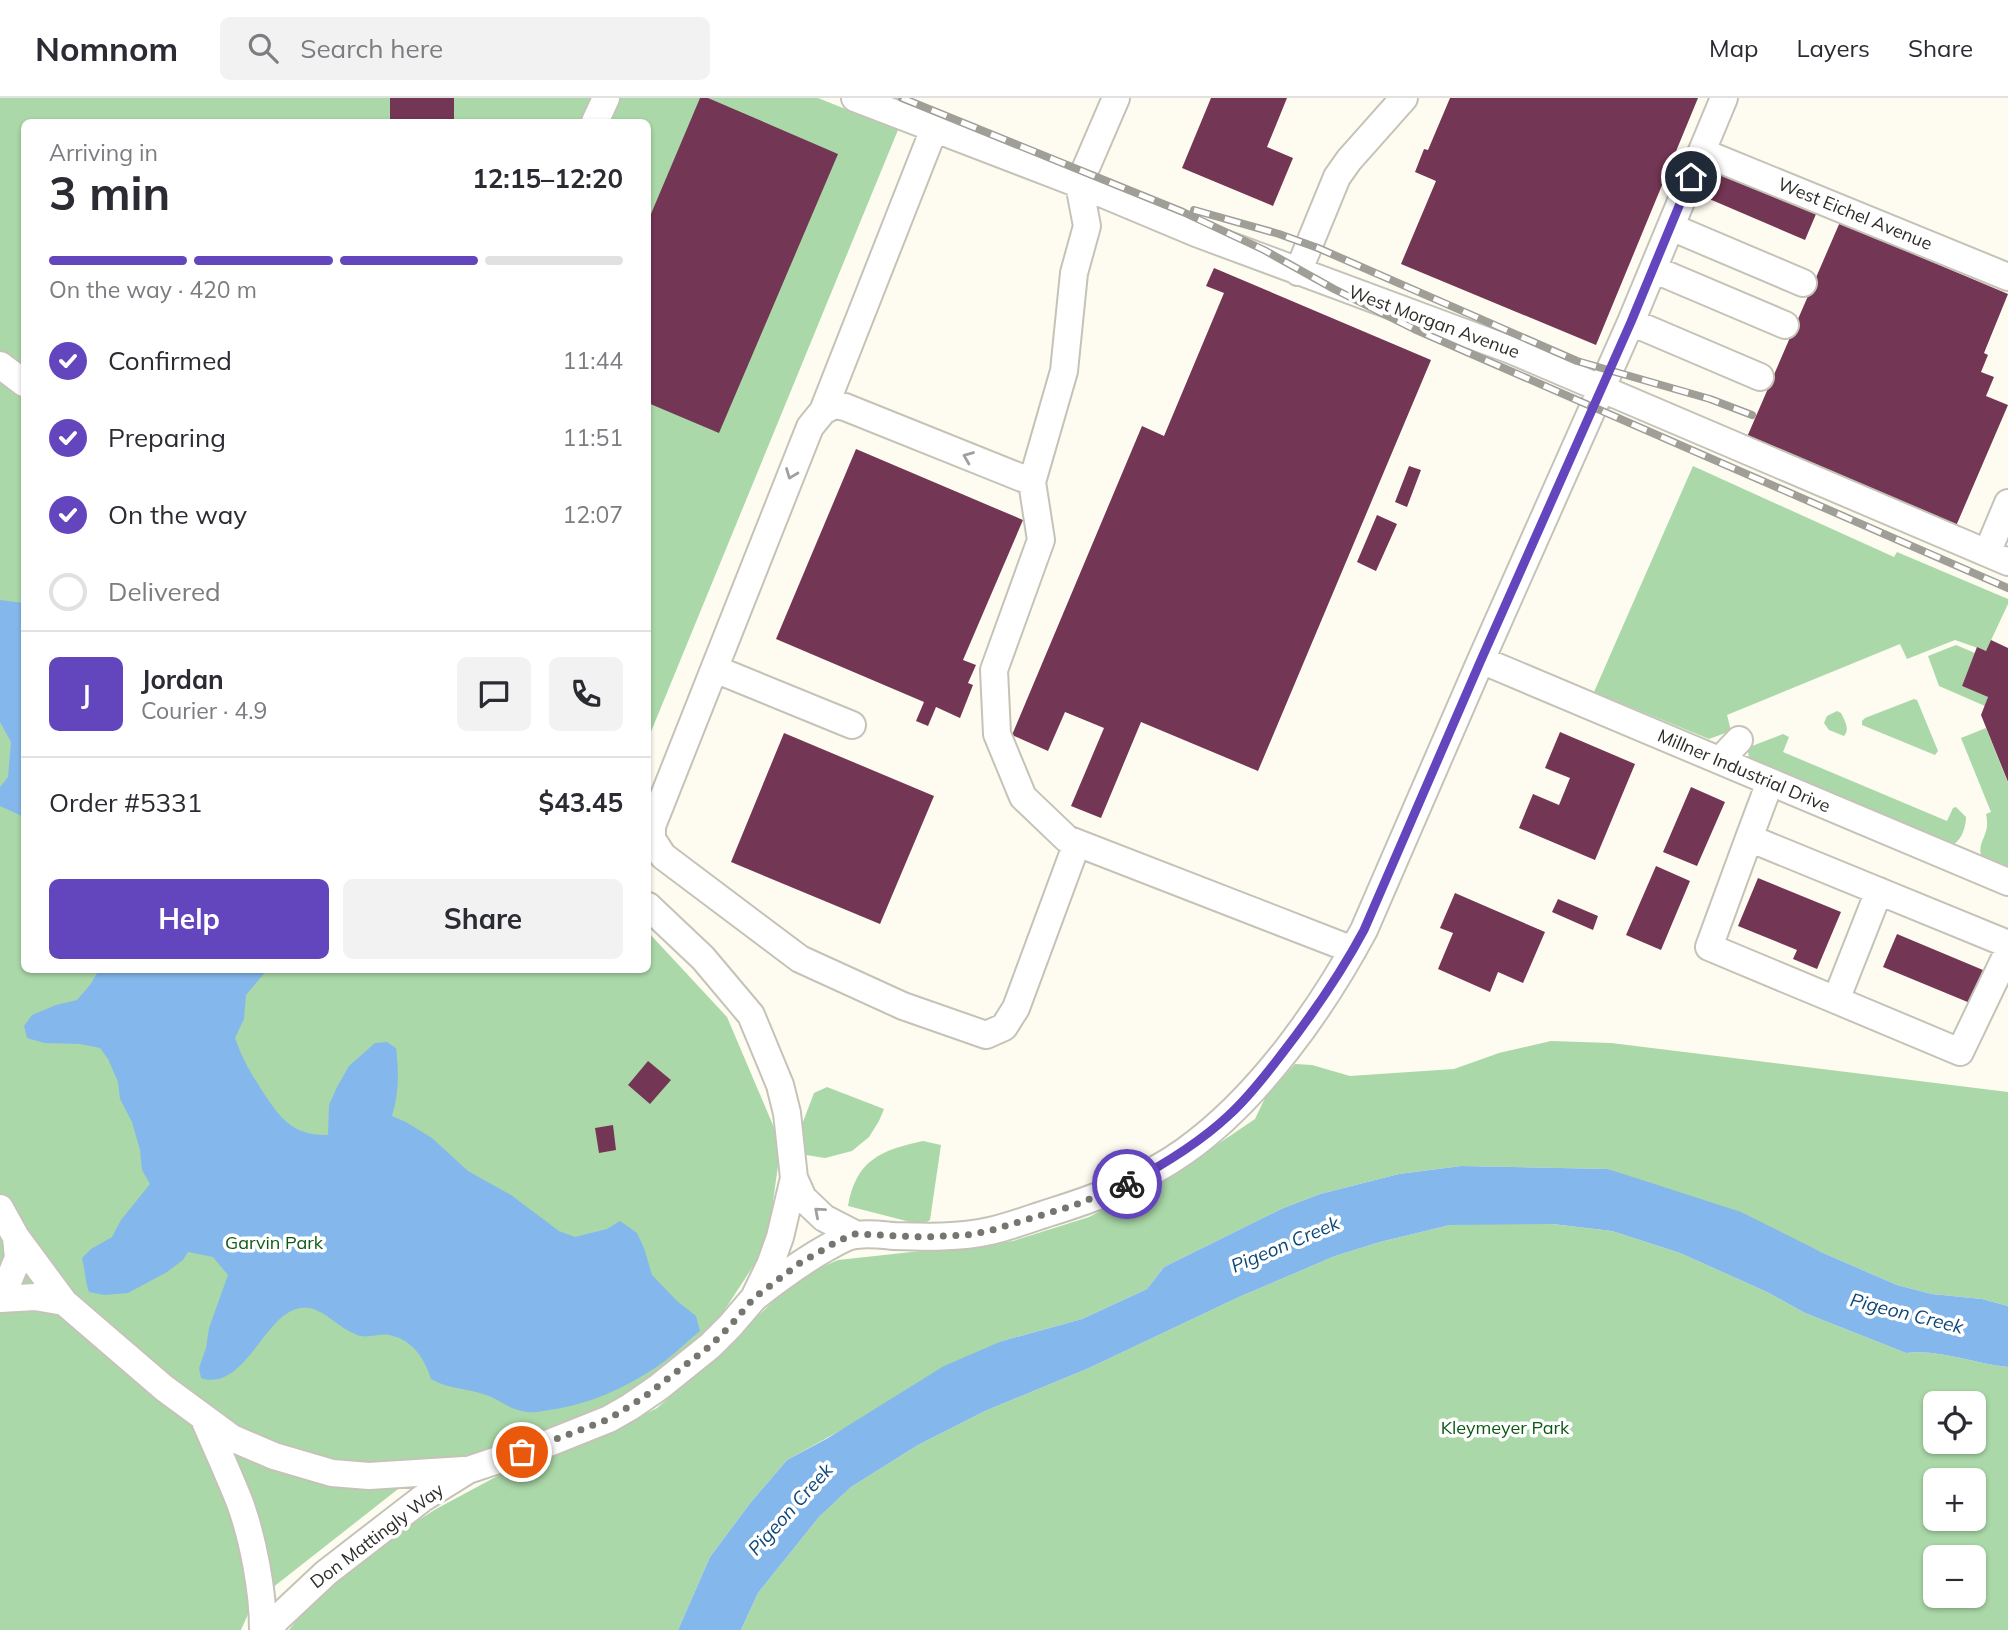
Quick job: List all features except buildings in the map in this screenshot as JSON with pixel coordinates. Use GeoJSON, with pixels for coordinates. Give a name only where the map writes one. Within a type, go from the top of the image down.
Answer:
{"type":"FeatureCollection","features":[{"type":"Feature","properties":{"kind":"street"},"geometry":{"type":"LineString","coordinates":[[596,119],[606,98]]}},
{"type":"Feature","properties":{"kind":"street","name":"West Morgan Avenue"},"geometry":{"type":"LineString","coordinates":[[855,98],[1079,184],[1196,233],[1511,350],[1997,557]]}},
{"type":"Feature","properties":{"kind":"street"},"geometry":{"type":"LineString","coordinates":[[1116,98],[1079,184],[1087,226],[1074,274],[1064,371],[1032,482],[1041,540],[994,670],[997,734],[1023,797],[1067,839],[1353,950]]}},
{"type":"Feature","properties":{"kind":"street"},"geometry":{"type":"LineString","coordinates":[[1298,272],[1338,177],[1349,160],[1404,98]]}},
{"type":"Feature","properties":{"kind":"street"},"geometry":{"type":"LineString","coordinates":[[754,1298],[800,1263],[855,1234],[923,1237],[989,1231],[1075,1205],[1128,1184],[1186,1150],[1229,1116],[1255,1088],[1317,1008],[1364,930],[1631,322],[1724,98]]}},
{"type":"Feature","properties":{"kind":"street"},"geometry":{"type":"LineString","coordinates":[[934,129],[823,411],[810,427],[652,826],[652,839],[663,856],[800,959],[903,1006],[986,1035],[1004,1027],[1016,1008],[1077,843]]}},
{"type":"Feature","properties":{"kind":"street","name":"West Eichel Avenue"},"geometry":{"type":"LineString","coordinates":[[1702,152],[2008,276]]}},
{"type":"Feature","properties":{"kind":"street"},"geometry":{"type":"LineString","coordinates":[[1671,227],[1803,282]]}},
{"type":"Feature","properties":{"kind":"street"},"geometry":{"type":"LineString","coordinates":[[1653,269],[1785,325]]}},
{"type":"Feature","properties":{"kind":"street"},"geometry":{"type":"LineString","coordinates":[[1631,322],[1760,377]]}},
{"type":"Feature","properties":{"kind":"street"},"geometry":{"type":"LineString","coordinates":[[0,365],[21,381]]}},
{"type":"Feature","properties":{"kind":"street"},"geometry":{"type":"LineString","coordinates":[[823,411],[834,405],[845,407],[1032,482]]}},
{"type":"Feature","properties":{"kind":"street"},"geometry":{"type":"LineString","coordinates":[[1997,557],[2008,503]]}},
{"type":"Feature","properties":{"kind":"street","name":"Millner Industrial Drive"},"geometry":{"type":"LineString","coordinates":[[1481,660],[1770,782],[1965,856],[2008,881]]}},
{"type":"Feature","properties":{"kind":"street"},"geometry":{"type":"LineString","coordinates":[[715,669],[852,725]]}},
{"type":"Feature","properties":{"kind":"street"},"geometry":{"type":"LineString","coordinates":[[1720,760],[1739,740]]}},
{"type":"Feature","properties":{"kind":"street"},"geometry":{"type":"LineString","coordinates":[[1770,782],[1709,947],[1960,1052],[2008,952]]}},
{"type":"Feature","properties":{"kind":"street"},"geometry":{"type":"LineString","coordinates":[[1749,838],[2008,944]]}},
{"type":"Feature","properties":{"kind":"street"},"geometry":{"type":"LineString","coordinates":[[1836,1000],[1879,891]]}},
{"type":"Feature","properties":{"kind":"street","name":"Don Mattingly Way"},"geometry":{"type":"LineString","coordinates":[[265,1630],[326,1573],[423,1497],[468,1470],[549,1443],[609,1419],[659,1387],[710,1346],[754,1298],[780,1237],[794,1178],[787,1113],[780,1086],[751,1015],[703,958],[651,909]]}},
{"type":"Feature","properties":{"kind":"street"},"geometry":{"type":"LineString","coordinates":[[794,1178],[803,1198],[824,1217],[855,1234]]}},
{"type":"Feature","properties":{"kind":"street"},"geometry":{"type":"LineString","coordinates":[[0,1208],[16,1237],[64,1302],[164,1388],[232,1438],[274,1456],[332,1473],[369,1476],[468,1470]]}},
{"type":"Feature","properties":{"kind":"street"},"geometry":{"type":"LineString","coordinates":[[16,1237],[18,1258],[0,1299],[35,1297],[64,1302]]}},
{"type":"Feature","properties":{"kind":"street"},"geometry":{"type":"LineString","coordinates":[[203,1418],[240,1504],[251,1542],[265,1630]]}},
{"type":"Feature","properties":{"kind":"green space","name":"Garvin Park"},"geometry":{"type":"Polygon","coordinates":[[[0,98],[818,98],[898,130],[651,732],[651,119],[21,119],[21,973],[651,973],[651,935],[727,1017],[781,1144],[767,1245],[703,1343],[628,1397],[540,1438],[421,1471],[253,1603],[241,1630],[0,1630],[0,98]]]}},
{"type":"Feature","properties":{"kind":"green space"},"geometry":{"type":"Polygon","coordinates":[[[1693,466],[1894,557],[1897,552],[2008,599],[1986,651],[1955,640],[1907,659],[1900,644],[1727,715],[1731,731],[1709,739],[1594,692],[1693,466]]]}},
{"type":"Feature","properties":{"kind":"green space"},"geometry":{"type":"Polygon","coordinates":[[[1956,645],[1975,653],[1962,686],[1988,697],[1985,706],[1939,686],[1928,656],[1956,645]]]}},
{"type":"Feature","properties":{"kind":"green space"},"geometry":{"type":"Polygon","coordinates":[[[1917,700],[1938,751],[1935,755],[1862,725],[1865,718],[1917,700]]]}},
{"type":"Feature","properties":{"kind":"green space"},"geometry":{"type":"Polygon","coordinates":[[[1837,711],[1841,713],[1846,725],[1844,736],[1829,730],[1824,723],[1827,716],[1837,711]]]}},
{"type":"Feature","properties":{"kind":"green space"},"geometry":{"type":"Polygon","coordinates":[[[1986,728],[2008,783],[2008,867],[1981,855],[1987,826],[1986,814],[1991,812],[1961,738],[1986,728]]]}},
{"type":"Feature","properties":{"kind":"green space"},"geometry":{"type":"Polygon","coordinates":[[[1783,734],[1789,737],[1783,752],[1947,821],[1956,807],[1966,817],[1961,836],[1954,844],[1749,758],[1748,751],[1752,746],[1783,734]]]}},
{"type":"Feature","properties":{"kind":"green space"},"geometry":{"type":"Polygon","coordinates":[[[1551,1041],[1611,1043],[2008,1092],[2008,1306],[1982,1299],[1932,1294],[1897,1285],[1821,1252],[1608,1169],[1461,1166],[1399,1174],[1320,1194],[1281,1209],[1164,1267],[1147,1289],[1082,1319],[1002,1341],[787,1460],[710,1557],[678,1630],[289,1630],[324,1585],[365,1554],[436,1509],[503,1473],[608,1433],[657,1408],[804,1275],[838,1260],[1013,1241],[1089,1217],[1175,1173],[1255,1119],[1265,1098],[1295,1064],[1312,1065],[1350,1076],[1454,1069],[1499,1053],[1551,1041]]]}},
{"type":"Feature","properties":{"kind":"green space"},"geometry":{"type":"Polygon","coordinates":[[[827,1087],[884,1109],[869,1137],[852,1151],[825,1158],[800,1154],[798,1135],[814,1093],[827,1087]]]}},
{"type":"Feature","properties":{"kind":"green space"},"geometry":{"type":"Polygon","coordinates":[[[923,1141],[941,1145],[930,1220],[922,1225],[848,1206],[857,1178],[873,1160],[895,1148],[923,1141]]]}},
{"type":"Feature","properties":{"kind":"green space","name":"Kleymeyer Park"},"geometry":{"type":"Polygon","coordinates":[[[1479,1223],[1552,1224],[1612,1231],[1680,1253],[1767,1292],[1805,1313],[1906,1353],[1932,1353],[2008,1367],[2008,1630],[741,1630],[758,1593],[819,1517],[851,1487],[918,1445],[985,1411],[1089,1368],[1239,1297],[1335,1256],[1450,1225],[1479,1223]]]}},
{"type":"Feature","properties":{"kind":"water"},"geometry":{"type":"Polygon","coordinates":[[[0,600],[21,603],[21,816],[0,806],[0,787],[8,777],[11,742],[0,722],[0,600]]]}},
{"type":"Feature","properties":{"kind":"water"},"geometry":{"type":"Polygon","coordinates":[[[97,973],[264,973],[246,995],[244,1019],[235,1038],[251,1072],[275,1110],[297,1129],[316,1135],[328,1135],[329,1105],[349,1066],[375,1043],[387,1042],[396,1048],[398,1065],[392,1116],[432,1138],[468,1171],[511,1195],[559,1231],[575,1237],[607,1229],[620,1221],[637,1233],[652,1275],[696,1316],[700,1331],[664,1362],[619,1388],[564,1408],[535,1412],[520,1411],[483,1394],[437,1382],[431,1379],[425,1364],[411,1345],[397,1337],[357,1335],[323,1314],[306,1308],[286,1314],[276,1322],[248,1357],[227,1376],[214,1380],[201,1378],[199,1368],[209,1328],[228,1275],[213,1257],[188,1252],[183,1260],[167,1272],[128,1293],[104,1295],[89,1292],[82,1258],[91,1249],[112,1237],[121,1220],[150,1184],[142,1170],[140,1150],[132,1122],[120,1099],[118,1082],[100,1048],[80,1044],[44,1043],[27,1038],[24,1026],[32,1015],[77,1000],[97,973]]]}},
{"type":"Feature","properties":{"kind":"water","name":"Pigeon Creek"},"geometry":{"type":"Polygon","coordinates":[[[1461,1166],[1608,1169],[1741,1212],[1821,1252],[1897,1285],[1932,1294],[1982,1299],[2008,1306],[2008,1367],[1932,1353],[1906,1353],[1805,1313],[1767,1292],[1680,1253],[1612,1231],[1552,1224],[1450,1225],[1335,1256],[1239,1297],[1089,1368],[985,1411],[918,1445],[851,1487],[819,1517],[758,1593],[741,1630],[678,1630],[710,1557],[787,1460],[828,1438],[944,1366],[1002,1341],[1082,1319],[1147,1289],[1164,1267],[1281,1209],[1320,1194],[1399,1174],[1461,1166]]]}},
{"type":"Feature","properties":{"kind":"railway"},"geometry":{"type":"LineString","coordinates":[[902,98],[1183,212],[1264,250],[1414,329],[2008,588]]}},
{"type":"Feature","properties":{"kind":"railway"},"geometry":{"type":"LineString","coordinates":[[1194,210],[1318,248],[1577,361],[1710,399],[1752,415]]}},
{"type":"Feature","properties":{"kind":"way so far"},"geometry":{"type":"LineString","coordinates":[[522,1452],[609,1419],[659,1387],[710,1346],[754,1298],[800,1263],[838,1241],[855,1234],[923,1237],[989,1231],[1075,1205],[1127,1184]]}},
{"type":"Feature","properties":{"kind":"route"},"geometry":{"type":"LineString","coordinates":[[1127,1184],[1168,1162],[1229,1116],[1255,1088],[1302,1028],[1345,965],[1364,930],[1631,322],[1691,177]]}}]}
